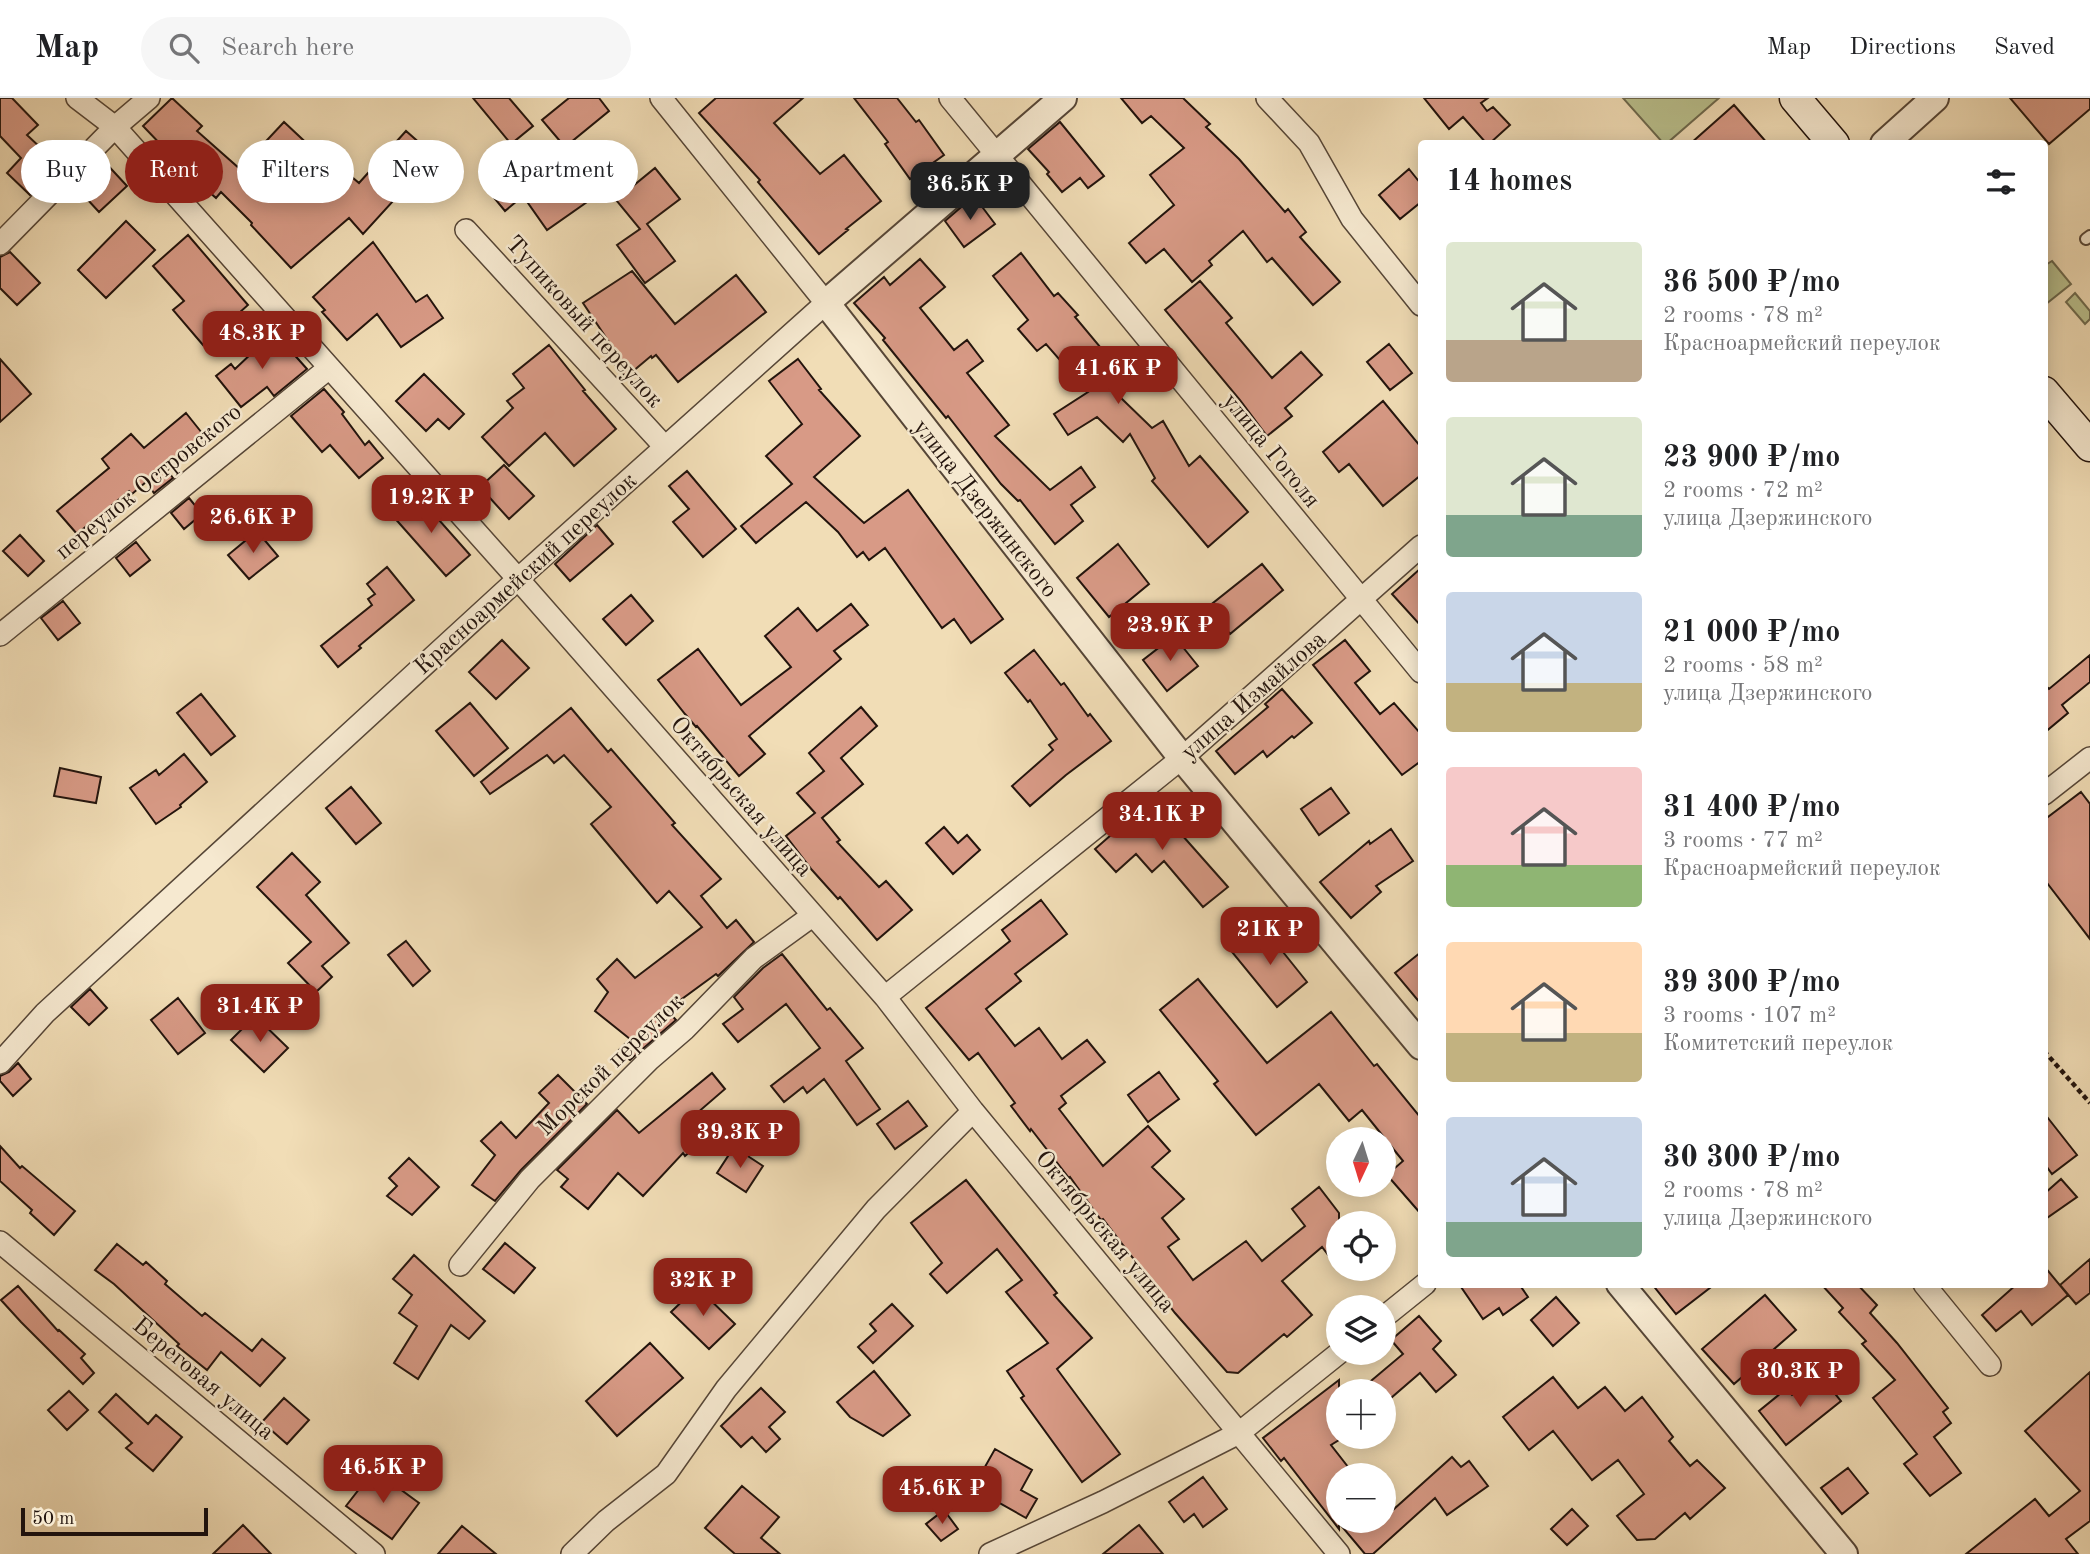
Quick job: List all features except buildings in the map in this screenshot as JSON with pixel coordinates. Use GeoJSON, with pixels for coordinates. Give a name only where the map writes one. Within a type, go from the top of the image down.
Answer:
{"type":"FeatureCollection","features":[{"type":"Feature","properties":{"kind":"main road"},"geometry":{"type":"LineString","coordinates":[[1795,98],[1831,140]]}},
{"type":"Feature","properties":{"kind":"main road"},"geometry":{"type":"LineString","coordinates":[[2048,397],[2090,446]]}},
{"type":"Feature","properties":{"kind":"street","name":"Октябрьская улица"},"geometry":{"type":"LineString","coordinates":[[77,98],[115,127],[518,579],[885,997],[973,1111],[1339,1554]]}},
{"type":"Feature","properties":{"kind":"street"},"geometry":{"type":"LineString","coordinates":[[0,244],[115,127],[149,98]]}},
{"type":"Feature","properties":{"kind":"street","name":"улица Дзержинского"},"geometry":{"type":"LineString","coordinates":[[662,98],[1182,758],[1418,1042]]}},
{"type":"Feature","properties":{"kind":"street","name":"улица Гоголя"},"geometry":{"type":"LineString","coordinates":[[950,98],[1418,668]]}},
{"type":"Feature","properties":{"kind":"street","name":"Красноармейский переулок"},"geometry":{"type":"LineString","coordinates":[[0,1063],[45,1013],[518,579],[826,303],[1063,98]]}},
{"type":"Feature","properties":{"kind":"street"},"geometry":{"type":"LineString","coordinates":[[1267,98],[1309,143],[1352,219],[1418,302]]}},
{"type":"Feature","properties":{"kind":"street"},"geometry":{"type":"LineString","coordinates":[[1888,140],[1934,98]]}},
{"type":"Feature","properties":{"kind":"street","name":"Тупиковый переулок"},"geometry":{"type":"LineString","coordinates":[[466,230],[664,447]]}},
{"type":"Feature","properties":{"kind":"street","name":"переулок Островского"},"geometry":{"type":"LineString","coordinates":[[0,635],[329,368]]}},
{"type":"Feature","properties":{"kind":"street","name":"улица Измайлова"},"geometry":{"type":"LineString","coordinates":[[885,997],[1182,758],[1418,549]]}},
{"type":"Feature","properties":{"kind":"street"},"geometry":{"type":"LineString","coordinates":[[2048,791],[2090,758]]}},
{"type":"Feature","properties":{"kind":"street","name":"Морской переулок"},"geometry":{"type":"LineString","coordinates":[[460,1265],[530,1179],[649,1060],[685,1029],[754,958],[812,916]]}},
{"type":"Feature","properties":{"kind":"street"},"geometry":{"type":"LineString","coordinates":[[572,1554],[606,1521],[666,1474],[726,1389],[843,1247],[876,1209],[973,1111]]}},
{"type":"Feature","properties":{"kind":"street","name":"Береговая улица"},"geometry":{"type":"LineString","coordinates":[[0,1242],[374,1554]]}},
{"type":"Feature","properties":{"kind":"street"},"geometry":{"type":"LineString","coordinates":[[1396,1307],[1420,1288]]}},
{"type":"Feature","properties":{"kind":"street"},"geometry":{"type":"LineString","coordinates":[[1623,1288],[1844,1554]]}},
{"type":"Feature","properties":{"kind":"street"},"geometry":{"type":"LineString","coordinates":[[1927,1288],[1990,1364]]}},
{"type":"Feature","properties":{"kind":"street"},"geometry":{"type":"LineString","coordinates":[[990,1554],[1103,1502],[1239,1433],[1326,1363]]}},
{"type":"Feature","properties":{"kind":"path"},"geometry":{"type":"LineString","coordinates":[[2048,1056],[2090,1103]]}},
{"type":"Feature","properties":{"kind":"green space"},"geometry":{"type":"Polygon","coordinates":[[[1623,98],[1719,98],[1671,140],[1660,140],[1623,98]]]}},
{"type":"Feature","properties":{"kind":"green space"},"geometry":{"type":"Polygon","coordinates":[[[2052,261],[2071,284],[2048,302],[2048,264],[2052,261]]]}},
{"type":"Feature","properties":{"kind":"green space"},"geometry":{"type":"Polygon","coordinates":[[[2075,293],[2090,311],[2090,319],[2085,324],[2066,302],[2075,293]]]}}]}
